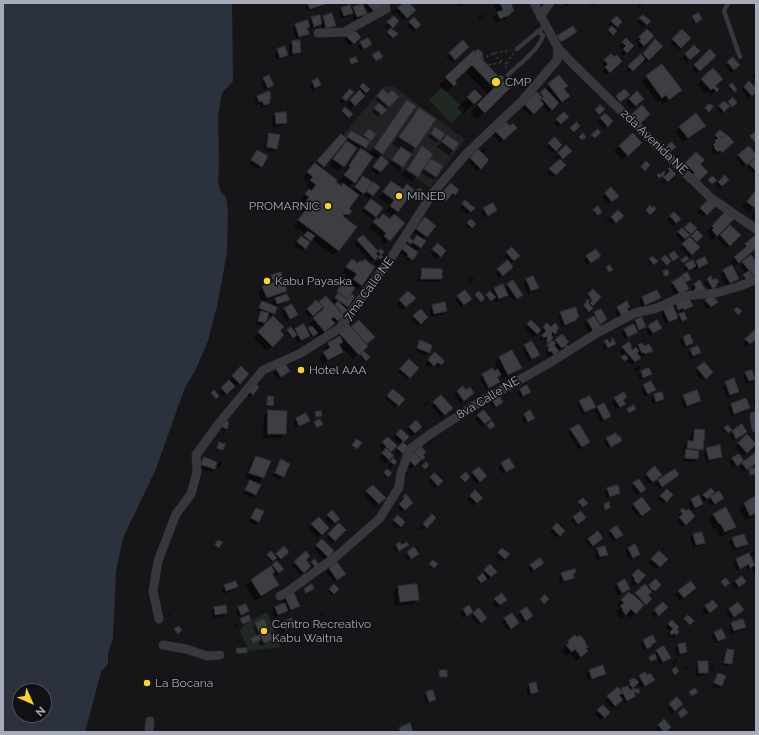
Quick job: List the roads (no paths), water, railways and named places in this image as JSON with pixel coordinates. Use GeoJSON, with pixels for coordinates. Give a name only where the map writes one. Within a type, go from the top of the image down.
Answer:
{"type":"FeatureCollection","features":[{"type":"Feature","properties":{"kind":"street"},"geometry":{"type":"LineString","coordinates":[[318,33],[344,32],[386,9],[385,3]]}},
{"type":"Feature","properties":{"kind":"street","name":"2da Avenida NE"},"geometry":{"type":"LineString","coordinates":[[534,3],[540,16],[542,28],[572,63],[711,198],[756,229]]}},
{"type":"Feature","properties":{"kind":"street"},"geometry":{"type":"LineString","coordinates":[[540,16],[550,3]]}},
{"type":"Feature","properties":{"kind":"street"},"geometry":{"type":"LineString","coordinates":[[558,48],[557,60],[572,63]]}},
{"type":"Feature","properties":{"kind":"street","name":"7ma Calle NE"},"geometry":{"type":"LineString","coordinates":[[159,619],[153,591],[158,561],[176,514],[191,494],[195,484],[197,472],[196,455],[220,422],[263,370],[301,353],[340,328],[393,255],[432,194],[467,153],[522,101],[557,60]]}},
{"type":"Feature","properties":{"kind":"street","name":"8va Calle NE"},"geometry":{"type":"LineString","coordinates":[[280,596],[337,556],[380,518],[398,487],[401,473],[410,449],[432,433],[477,404],[551,362],[597,333],[635,314],[658,308],[683,296],[716,293],[756,280]]}},
{"type":"Feature","properties":{"kind":"street"},"geometry":{"type":"LineString","coordinates":[[756,416],[754,416],[756,428]]}},
{"type":"Feature","properties":{"kind":"street"},"geometry":{"type":"LineString","coordinates":[[163,646],[186,649],[207,656],[220,655]]}},
{"type":"Feature","properties":{"kind":"street"},"geometry":{"type":"LineString","coordinates":[[149,732],[150,721]]}},
{"type":"Feature","properties":{"kind":"lane"},"geometry":{"type":"LineString","coordinates":[[728,3],[724,11],[740,57]]}},
{"type":"Feature","properties":{"kind":"lane"},"geometry":{"type":"LineString","coordinates":[[517,49],[542,28]]}},
{"type":"Feature","properties":{"kind":"lane"},"geometry":{"type":"LineString","coordinates":[[508,75],[533,51],[541,41],[543,36],[542,28]]}},
{"type":"Feature","properties":{"kind":"place","name":"CMP"},"geometry":{"type":"Point","coordinates":[496,82]}},
{"type":"Feature","properties":{"kind":"place","name":"MINED"},"geometry":{"type":"Point","coordinates":[399,196]}},
{"type":"Feature","properties":{"kind":"place","name":"PROMARNIC"},"geometry":{"type":"Point","coordinates":[328,206]}},
{"type":"Feature","properties":{"kind":"place","name":"Kabu Payaska"},"geometry":{"type":"Point","coordinates":[267,281]}},
{"type":"Feature","properties":{"kind":"place","name":"Hotel AAA"},"geometry":{"type":"Point","coordinates":[301,370]}},
{"type":"Feature","properties":{"kind":"place","name":"Centro Recreativo Kabu Waitna"},"geometry":{"type":"Point","coordinates":[264,631]}},
{"type":"Feature","properties":{"kind":"place","name":"La Bocana"},"geometry":{"type":"Point","coordinates":[147,683]}}]}
